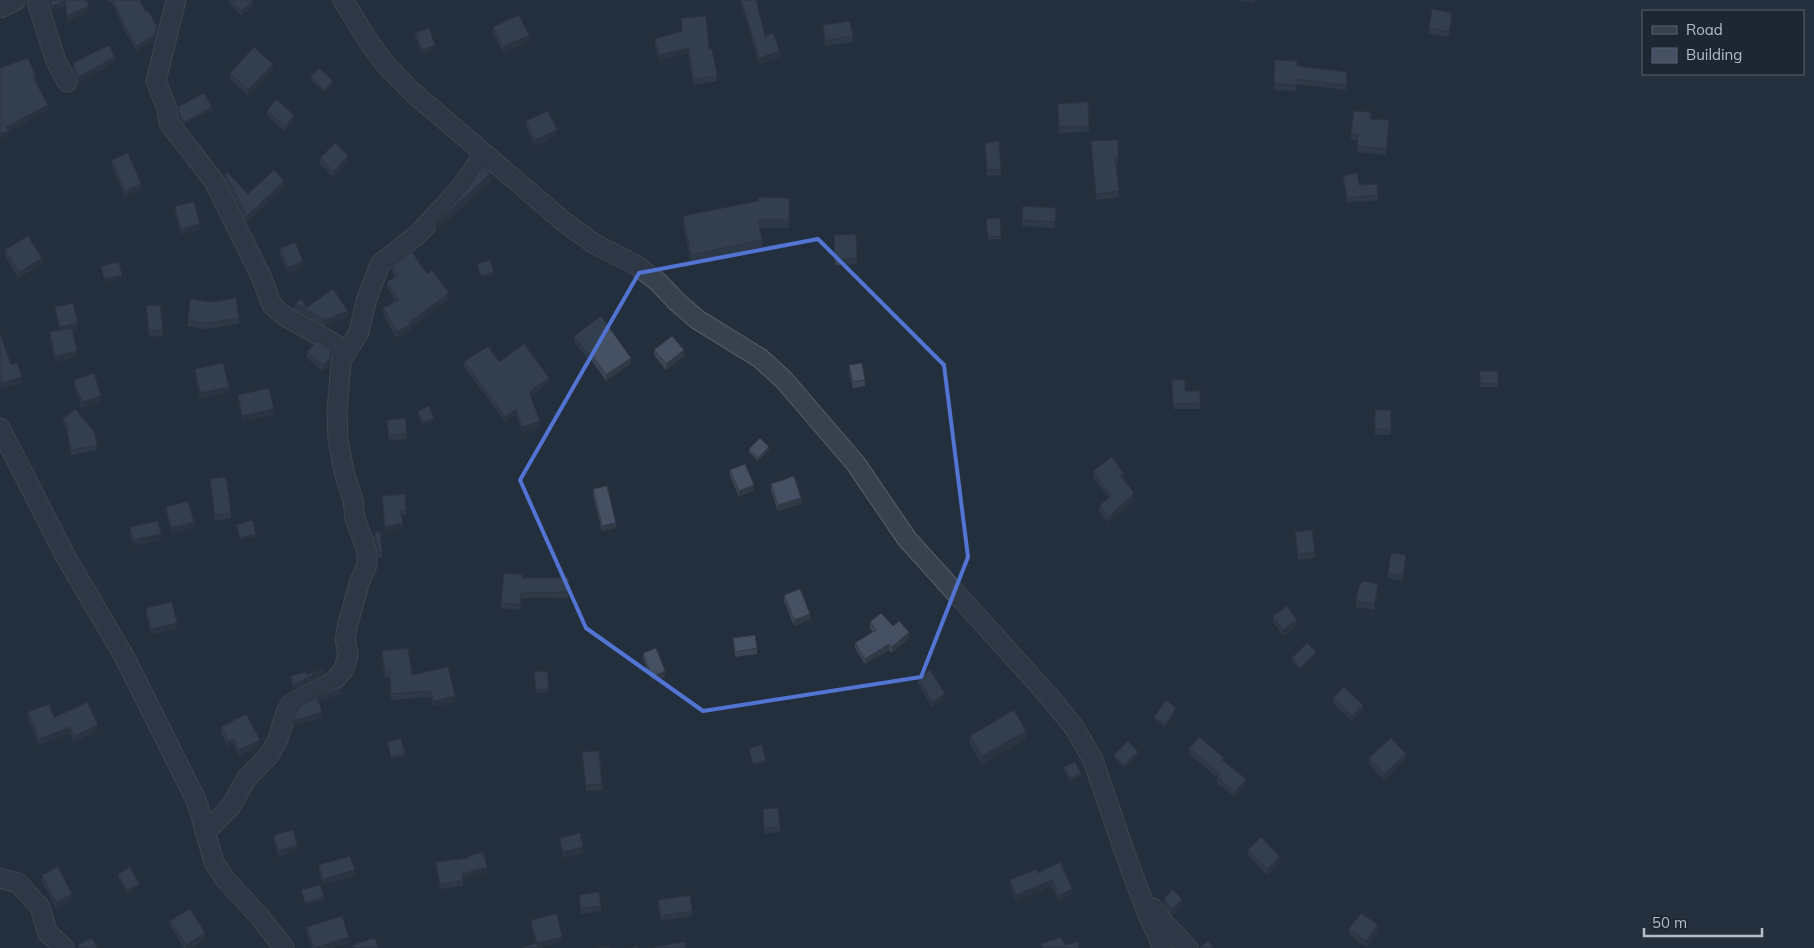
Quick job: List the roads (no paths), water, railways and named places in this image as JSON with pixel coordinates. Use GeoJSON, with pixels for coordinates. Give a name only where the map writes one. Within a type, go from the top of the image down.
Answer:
{"type":"FeatureCollection","features":[{"type":"Feature","properties":{"kind":"street"},"geometry":{"type":"LineString","coordinates":[[0,8],[16,0]]}},
{"type":"Feature","properties":{"kind":"street"},"geometry":{"type":"LineString","coordinates":[[38,0],[56,61],[67,82]]}},
{"type":"Feature","properties":{"kind":"street"},"geometry":{"type":"LineString","coordinates":[[176,0],[156,81],[167,110],[169,123],[214,181],[261,276],[272,305],[283,315],[348,351]]}},
{"type":"Feature","properties":{"kind":"street"},"geometry":{"type":"LineString","coordinates":[[344,0],[369,42],[386,65],[411,91],[563,221],[593,243],[636,266],[658,282],[698,320],[760,358],[784,380],[856,464],[906,539],[1047,694],[1074,727],[1092,760],[1143,904],[1163,948]]}},
{"type":"Feature","properties":{"kind":"street"},"geometry":{"type":"LineString","coordinates":[[205,833],[230,806],[247,778],[270,754],[278,740],[286,712],[291,704],[334,681],[344,669],[348,654],[346,640],[348,623],[360,581],[367,565],[367,550],[355,518],[353,500],[344,472],[338,439],[337,410],[341,361],[359,332],[366,302],[380,264],[418,234],[459,190],[484,154]]}},
{"type":"Feature","properties":{"kind":"street"},"geometry":{"type":"LineString","coordinates":[[0,428],[68,559],[124,656],[197,802],[214,862],[225,879],[260,917],[284,948]]}},
{"type":"Feature","properties":{"kind":"street"},"geometry":{"type":"LineString","coordinates":[[0,878],[18,883],[40,907],[47,932],[64,948]]}},
{"type":"Feature","properties":{"kind":"street"},"geometry":{"type":"LineString","coordinates":[[1143,904],[1155,910],[1165,924],[1188,948]]}}]}
